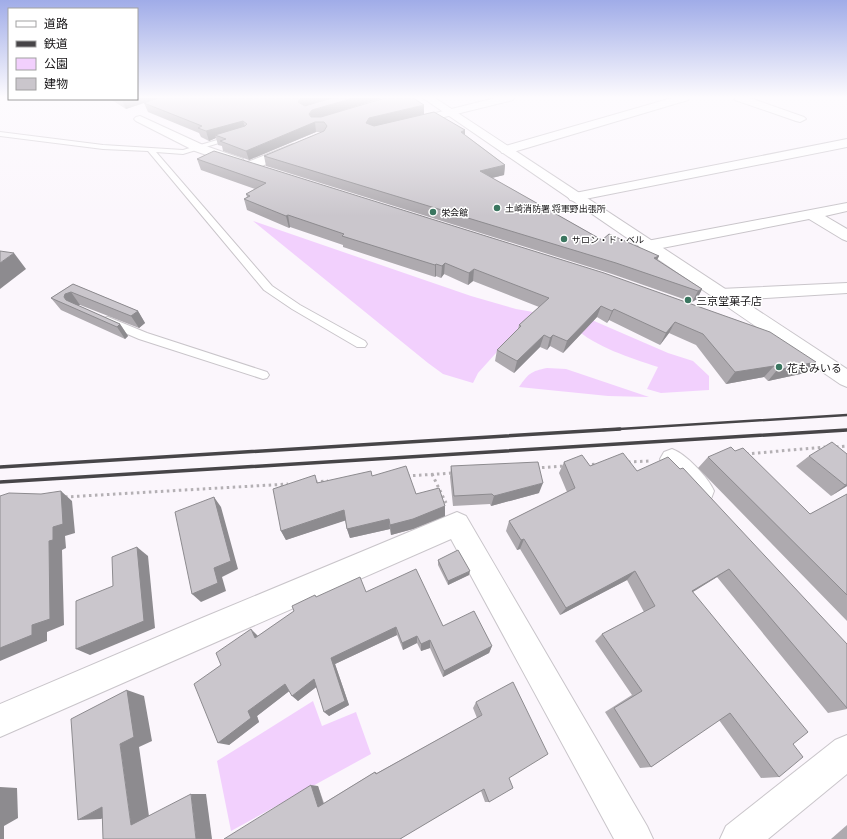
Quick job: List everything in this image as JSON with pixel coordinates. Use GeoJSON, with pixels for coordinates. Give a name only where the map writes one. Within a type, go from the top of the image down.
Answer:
{"type":"FeatureCollection","features":[{"type":"Feature","properties":{"kind":"street"},"geometry":{"type":"LineString","coordinates":[[180,137],[199,148],[271,173]]}},
{"type":"Feature","properties":{"kind":"street"},"geometry":{"type":"LineString","coordinates":[[486,137],[847,379]]}},
{"type":"Feature","properties":{"kind":"street"},"geometry":{"type":"LineString","coordinates":[[506,150],[550,137]]}},
{"type":"Feature","properties":{"kind":"street"},"geometry":{"type":"LineString","coordinates":[[250,166],[307,142]]}},
{"type":"Feature","properties":{"kind":"street"},"geometry":{"type":"LineString","coordinates":[[575,198],[847,143]]}},
{"type":"Feature","properties":{"kind":"street"},"geometry":{"type":"LineString","coordinates":[[647,246],[847,207]]}},
{"type":"Feature","properties":{"kind":"street"},"geometry":{"type":"LineString","coordinates":[[812,214],[847,236]]}},
{"type":"Feature","properties":{"kind":"street"},"geometry":{"type":"LineString","coordinates":[[720,295],[847,288]]}},
{"type":"Feature","properties":{"kind":"street"},"geometry":{"type":"LineString","coordinates":[[748,330],[801,349]]}},
{"type":"Feature","properties":{"kind":"street"},"geometry":{"type":"LineString","coordinates":[[672,459],[716,506]]}},
{"type":"Feature","properties":{"kind":"street"},"geometry":{"type":"LineString","coordinates":[[0,721],[219,625],[457,524],[634,839]]}},
{"type":"Feature","properties":{"kind":"street"},"geometry":{"type":"LineString","coordinates":[[739,839],[847,752]]}},
{"type":"Feature","properties":{"kind":"lane"},"geometry":{"type":"LineString","coordinates":[[25,137],[103,147],[183,152],[233,137]]}},
{"type":"Feature","properties":{"kind":"lane"},"geometry":{"type":"LineString","coordinates":[[150,149],[268,288],[296,307],[361,344]]}},
{"type":"Feature","properties":{"kind":"lane"},"geometry":{"type":"LineString","coordinates":[[100,318],[143,336],[263,375]]}},
{"type":"Feature","properties":{"kind":"path"},"geometry":{"type":"LineString","coordinates":[[744,454],[847,446]]}},
{"type":"Feature","properties":{"kind":"path"},"geometry":{"type":"LineString","coordinates":[[626,462],[672,459]]}},
{"type":"Feature","properties":{"kind":"path"},"geometry":{"type":"LineString","coordinates":[[579,465],[602,464]]}},
{"type":"Feature","properties":{"kind":"path"},"geometry":{"type":"LineString","coordinates":[[533,468],[572,466]]}},
{"type":"Feature","properties":{"kind":"path"},"geometry":{"type":"LineString","coordinates":[[401,476],[455,473]]}},
{"type":"Feature","properties":{"kind":"path"},"geometry":{"type":"LineString","coordinates":[[432,474],[457,524]]}},
{"type":"Feature","properties":{"kind":"path"},"geometry":{"type":"LineString","coordinates":[[307,483],[331,481]]}},
{"type":"Feature","properties":{"kind":"path"},"geometry":{"type":"LineString","coordinates":[[58,497],[292,484]]}},
{"type":"Feature","properties":{"kind":"green space"},"geometry":{"type":"Polygon","coordinates":[[[253,221],[471,296],[516,309],[533,312],[478,373],[473,383],[443,374],[253,221]]]}},
{"type":"Feature","properties":{"kind":"green space"},"geometry":{"type":"Polygon","coordinates":[[[578,314],[668,353],[693,361],[709,376],[709,390],[661,393],[647,389],[658,367],[614,351],[593,341],[573,327],[578,314]]]}},
{"type":"Feature","properties":{"kind":"green space"},"geometry":{"type":"Polygon","coordinates":[[[547,368],[566,369],[649,397],[608,396],[519,387],[530,374],[537,370],[547,368]]]}},
{"type":"Feature","properties":{"kind":"green space"},"geometry":{"type":"Polygon","coordinates":[[[313,701],[322,726],[356,712],[371,754],[231,831],[217,761],[313,701]]]}},
{"type":"Feature","properties":{"kind":"building"},"geometry":{"type":"Polygon","coordinates":[[[221,137],[279,137],[246,151],[220,141],[226,139],[221,137]]]}},
{"type":"Feature","properties":{"kind":"building"},"geometry":{"type":"Polygon","coordinates":[[[309,137],[468,137],[505,165],[480,171],[602,240],[609,234],[659,256],[654,258],[702,289],[698,291],[616,263],[264,156],[309,137]]]}},
{"type":"Feature","properties":{"kind":"building"},"geometry":{"type":"Polygon","coordinates":[[[214,151],[604,273],[770,332],[816,362],[777,370],[774,366],[735,372],[703,334],[675,322],[666,333],[614,309],[612,311],[601,306],[567,341],[553,335],[550,338],[544,335],[517,361],[497,350],[521,326],[519,325],[549,298],[474,269],[469,273],[445,263],[442,266],[435,265],[342,236],[344,234],[288,215],[286,216],[244,199],[250,196],[246,194],[266,183],[197,159],[214,151]]]}},
{"type":"Feature","properties":{"kind":"building"},"geometry":{"type":"Polygon","coordinates":[[[0,251],[14,253],[0,263],[0,251]]]}},
{"type":"Feature","properties":{"kind":"building"},"geometry":{"type":"Polygon","coordinates":[[[73,284],[138,311],[131,316],[71,292],[65,294],[64,297],[66,300],[120,324],[117,327],[51,298],[73,284]]]}},
{"type":"Feature","properties":{"kind":"building"},"geometry":{"type":"Polygon","coordinates":[[[832,442],[847,454],[847,484],[845,485],[809,456],[832,442]]]}},
{"type":"Feature","properties":{"kind":"building"},"geometry":{"type":"Polygon","coordinates":[[[731,447],[735,451],[743,448],[810,514],[847,494],[847,595],[708,457],[731,447]]]}},
{"type":"Feature","properties":{"kind":"building"},"geometry":{"type":"Polygon","coordinates":[[[623,453],[637,471],[668,457],[680,469],[683,468],[847,644],[847,708],[729,569],[692,591],[808,732],[793,744],[803,757],[779,777],[730,713],[651,767],[614,708],[642,691],[602,634],[655,606],[635,571],[566,608],[524,539],[521,540],[509,521],[575,488],[564,462],[582,455],[590,466],[623,453]]]}},
{"type":"Feature","properties":{"kind":"building"},"geometry":{"type":"Polygon","coordinates":[[[538,462],[543,483],[494,496],[492,494],[454,496],[451,466],[538,462]]]}},
{"type":"Feature","properties":{"kind":"building"},"geometry":{"type":"Polygon","coordinates":[[[406,466],[416,494],[439,488],[445,506],[413,519],[390,525],[389,519],[347,529],[344,510],[281,531],[273,489],[315,475],[317,483],[371,471],[372,476],[406,466]]]}},
{"type":"Feature","properties":{"kind":"building"},"geometry":{"type":"Polygon","coordinates":[[[61,491],[63,524],[53,527],[53,540],[49,541],[50,619],[32,625],[32,635],[0,648],[0,496],[9,493],[41,494],[61,491]]]}},
{"type":"Feature","properties":{"kind":"building"},"geometry":{"type":"Polygon","coordinates":[[[214,497],[231,561],[214,568],[218,583],[192,594],[175,512],[214,497]]]}},
{"type":"Feature","properties":{"kind":"building"},"geometry":{"type":"Polygon","coordinates":[[[137,547],[144,621],[76,649],[76,601],[113,586],[112,557],[137,547]]]}},
{"type":"Feature","properties":{"kind":"building"},"geometry":{"type":"Polygon","coordinates":[[[458,550],[470,571],[448,581],[438,560],[458,550]]]}},
{"type":"Feature","properties":{"kind":"building"},"geometry":{"type":"Polygon","coordinates":[[[416,569],[443,626],[474,611],[492,646],[444,671],[430,640],[421,644],[417,636],[402,643],[396,627],[331,658],[345,701],[324,712],[314,679],[292,696],[285,684],[248,711],[251,718],[218,743],[194,684],[221,665],[216,653],[251,629],[255,638],[294,611],[292,606],[315,595],[316,597],[360,577],[366,592],[416,569]]]}},
{"type":"Feature","properties":{"kind":"building"},"geometry":{"type":"Polygon","coordinates":[[[513,682],[548,754],[509,778],[513,788],[489,802],[484,789],[400,839],[224,839],[311,785],[318,807],[375,772],[376,774],[482,715],[476,702],[513,682]]]}},
{"type":"Feature","properties":{"kind":"building"},"geometry":{"type":"Polygon","coordinates":[[[127,690],[134,737],[120,744],[131,825],[191,794],[196,839],[103,839],[102,807],[78,820],[71,719],[127,690]]]}},
{"type":"Feature","properties":{"kind":"railway"},"geometry":{"type":"LineString","coordinates":[[603,430],[847,415]]}},
{"type":"Feature","properties":{"kind":"railway"},"geometry":{"type":"LineString","coordinates":[[0,467],[620,429]]}},
{"type":"Feature","properties":{"kind":"railway"},"geometry":{"type":"LineString","coordinates":[[0,482],[847,430]]}},
{"type":"Feature","properties":{"kind":"place","name":"土崎消防署 将軍野出張所"},"geometry":{"type":"Point","coordinates":[497,208]}},
{"type":"Feature","properties":{"kind":"place","name":"栄会館"},"geometry":{"type":"Point","coordinates":[433,212]}},
{"type":"Feature","properties":{"kind":"place","name":"サロン・ド・ベル"},"geometry":{"type":"Point","coordinates":[564,239]}},
{"type":"Feature","properties":{"kind":"place","name":"三京堂菓子店"},"geometry":{"type":"Point","coordinates":[688,300]}},
{"type":"Feature","properties":{"kind":"place","name":"花もみいる"},"geometry":{"type":"Point","coordinates":[779,367]}}]}
